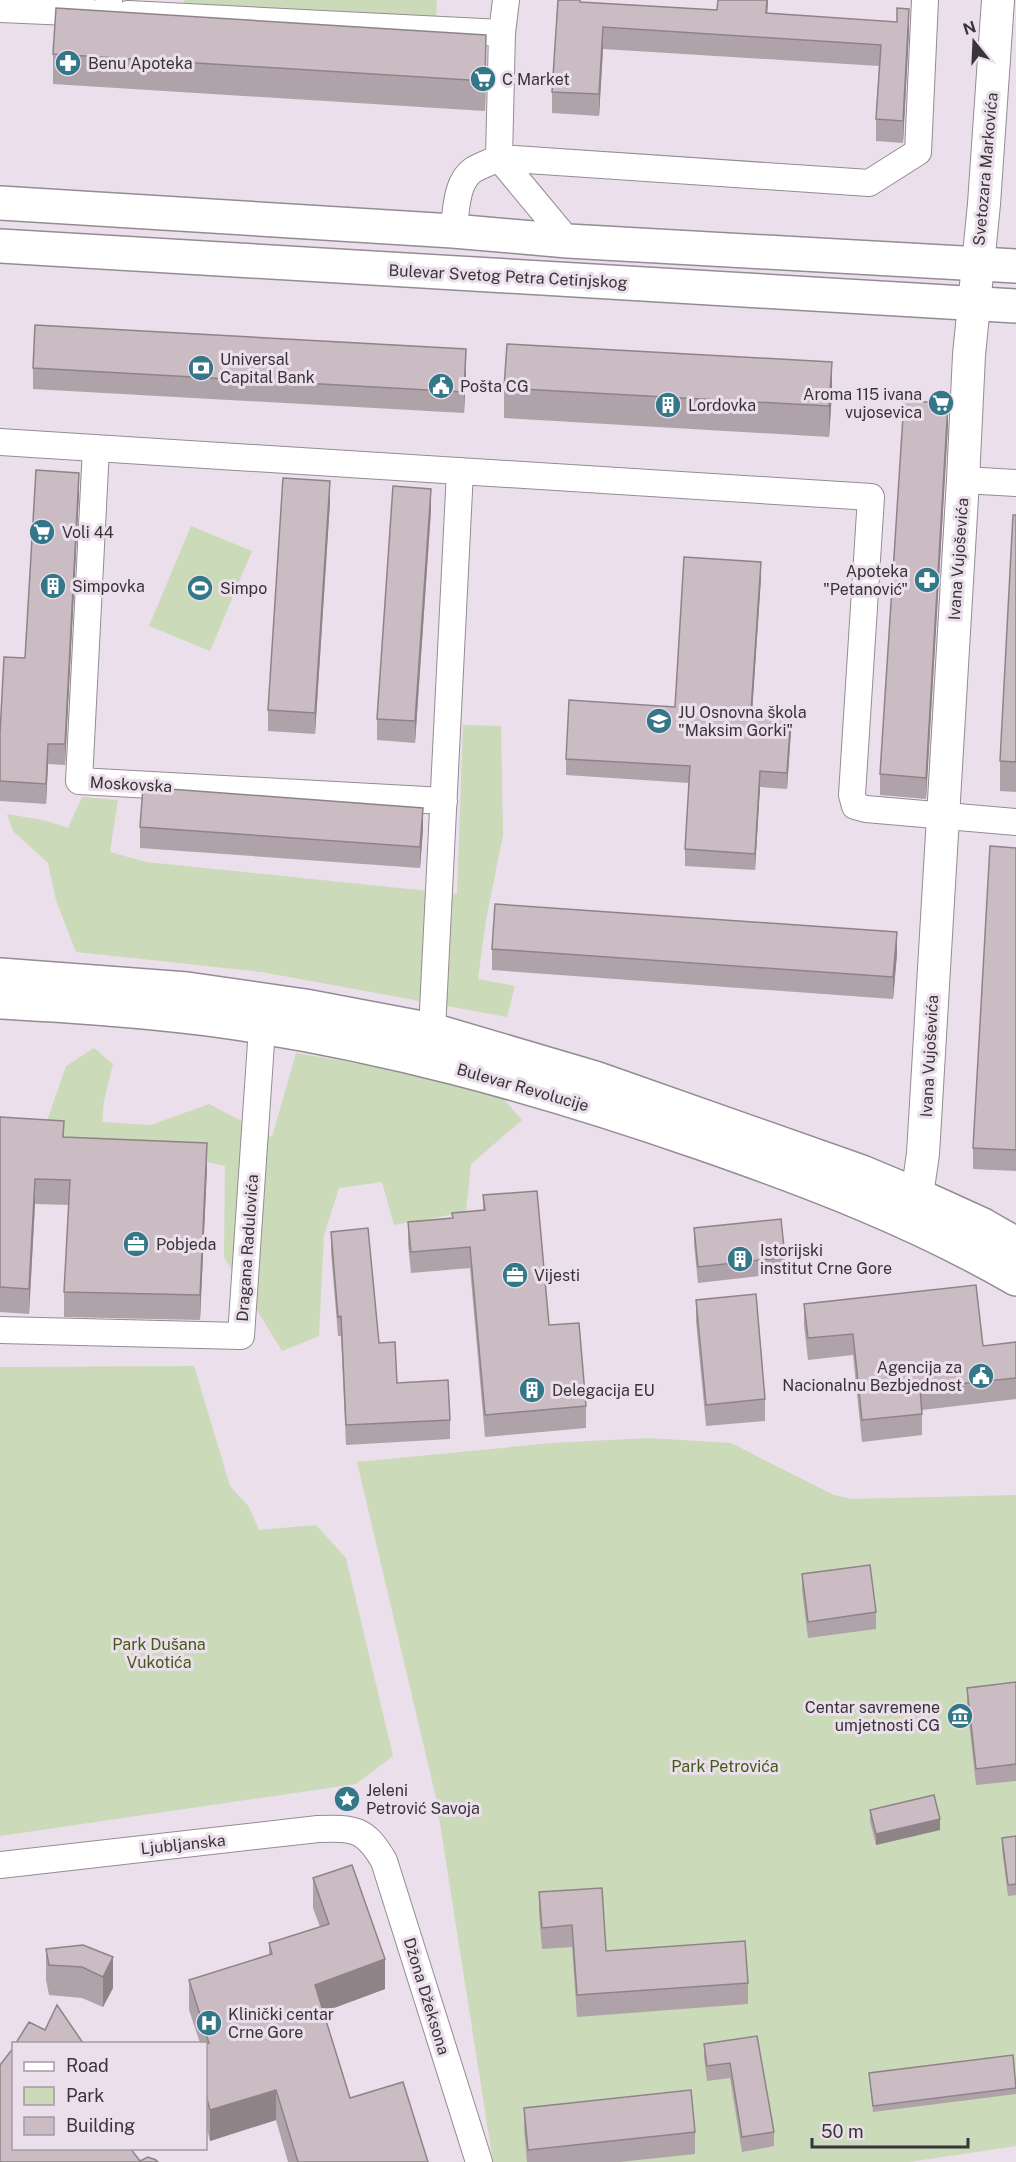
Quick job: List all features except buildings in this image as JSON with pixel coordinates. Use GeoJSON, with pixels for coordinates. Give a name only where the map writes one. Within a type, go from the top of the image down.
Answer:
{"type":"FeatureCollection","features":[{"type":"Feature","properties":{"kind":"main road"},"geometry":{"type":"LineString","coordinates":[[0,203],[453,231],[568,241],[1016,266]]}},
{"type":"Feature","properties":{"kind":"main road","name":"Bulevar Svetog Petra Cetinjskog"},"geometry":{"type":"LineString","coordinates":[[0,246],[1016,306]]}},
{"type":"Feature","properties":{"kind":"main road","name":"Bulevar Revolucije"},"geometry":{"type":"LineString","coordinates":[[0,975],[187,989],[306,1006],[432,1030],[595,1078],[862,1172],[970,1253],[1016,1279]]}},
{"type":"Feature","properties":{"kind":"main road","name":"Bulevar Revolucije"},"geometry":{"type":"LineString","coordinates":[[0,1002],[162,1013],[261,1028],[466,1070],[548,1093],[730,1153],[913,1209],[983,1225],[1016,1244]]}},
{"type":"Feature","properties":{"kind":"street"},"geometry":{"type":"LineString","coordinates":[[506,0],[502,33],[500,158],[568,241]]}},
{"type":"Feature","properties":{"kind":"street"},"geometry":{"type":"LineString","coordinates":[[453,231],[459,190],[464,180],[473,170],[500,158],[869,183],[918,152],[925,0]]}},
{"type":"Feature","properties":{"kind":"street","name":"Svetozara Markovića"},"geometry":{"type":"LineString","coordinates":[[973,303],[984,204],[998,0]]}},
{"type":"Feature","properties":{"kind":"street"},"geometry":{"type":"LineString","coordinates":[[0,9],[109,7],[502,33]]}},
{"type":"Feature","properties":{"kind":"street","name":"Ivana Vujoševića"},"geometry":{"type":"LineString","coordinates":[[913,1209],[923,1154],[973,303]]}},
{"type":"Feature","properties":{"kind":"street"},"geometry":{"type":"LineString","coordinates":[[0,442],[871,497],[852,801],[860,808],[1016,822]]}},
{"type":"Feature","properties":{"kind":"street","name":"Moskovska"},"geometry":{"type":"LineString","coordinates":[[96,448],[79,781],[444,801]]}},
{"type":"Feature","properties":{"kind":"street"},"geometry":{"type":"LineString","coordinates":[[432,1030],[460,471]]}},
{"type":"Feature","properties":{"kind":"street"},"geometry":{"type":"LineString","coordinates":[[963,480],[1016,483]]}},
{"type":"Feature","properties":{"kind":"street","name":"Dragana Radulovića"},"geometry":{"type":"LineString","coordinates":[[0,1330],[241,1336],[261,1028]]}},
{"type":"Feature","properties":{"kind":"street","name":"Ljubljanska"},"geometry":{"type":"LineString","coordinates":[[0,1865],[318,1829],[344,1829],[366,1835]]}},
{"type":"Feature","properties":{"kind":"street","name":"Džona Džeksona"},"geometry":{"type":"LineString","coordinates":[[366,1835],[384,1861],[479,2162]]}},
{"type":"Feature","properties":{"kind":"green space"},"geometry":{"type":"Polygon","coordinates":[[[184,0],[437,0],[436,21],[184,5],[184,0]]]}},
{"type":"Feature","properties":{"kind":"green space","name":"Simpo"},"geometry":{"type":"Polygon","coordinates":[[[191,526],[252,551],[210,651],[149,626],[191,526]]]}},
{"type":"Feature","properties":{"kind":"green space"},"geometry":{"type":"Polygon","coordinates":[[[463,725],[501,726],[503,835],[486,920],[478,979],[515,986],[507,1017],[262,972],[76,952],[56,900],[48,863],[13,831],[7,814],[43,820],[68,828],[82,797],[118,800],[110,852],[146,862],[457,894],[463,725]]]}},
{"type":"Feature","properties":{"kind":"green space"},"geometry":{"type":"Polygon","coordinates":[[[94,1048],[113,1064],[104,1101],[102,1122],[151,1125],[209,1104],[272,1137],[296,1053],[398,1070],[499,1094],[522,1120],[471,1164],[466,1212],[394,1225],[382,1182],[339,1188],[324,1235],[319,1336],[282,1351],[224,1257],[225,1166],[139,1147],[40,1141],[66,1066],[94,1048]]]}},
{"type":"Feature","properties":{"kind":"green space","name":"Park Dušana Vukotića"},"geometry":{"type":"Polygon","coordinates":[[[194,1366],[230,1486],[249,1507],[259,1530],[316,1525],[346,1558],[393,1756],[356,1784],[0,1836],[0,1367],[194,1366]]]}},
{"type":"Feature","properties":{"kind":"green space","name":"Park Petrovića"},"geometry":{"type":"Polygon","coordinates":[[[647,1438],[731,1443],[834,1495],[852,1499],[1016,1495],[1016,2146],[909,2162],[493,2162],[436,1798],[357,1462],[553,1443],[647,1438]]]}},
{"type":"Feature","properties":{"kind":"place","name":"Benu Apoteka"},"geometry":{"type":"Point","coordinates":[68,63]}},
{"type":"Feature","properties":{"kind":"place","name":"C Market"},"geometry":{"type":"Point","coordinates":[483,79]}},
{"type":"Feature","properties":{"kind":"place","name":"Universal Capital Bank"},"geometry":{"type":"Point","coordinates":[201,368]}},
{"type":"Feature","properties":{"kind":"place","name":"Pošta CG"},"geometry":{"type":"Point","coordinates":[441,386]}},
{"type":"Feature","properties":{"kind":"place","name":"Aroma 115 ivana vujosevica"},"geometry":{"type":"Point","coordinates":[941,403]}},
{"type":"Feature","properties":{"kind":"place","name":"Lordovka"},"geometry":{"type":"Point","coordinates":[668,405]}},
{"type":"Feature","properties":{"kind":"place","name":"Voli 44"},"geometry":{"type":"Point","coordinates":[42,532]}},
{"type":"Feature","properties":{"kind":"place","name":"Apoteka \"Petanović\""},"geometry":{"type":"Point","coordinates":[927,580]}},
{"type":"Feature","properties":{"kind":"place","name":"Simpovka"},"geometry":{"type":"Point","coordinates":[53,586]}},
{"type":"Feature","properties":{"kind":"place","name":"Simpo"},"geometry":{"type":"Point","coordinates":[200,588]}},
{"type":"Feature","properties":{"kind":"place","name":"JU Osnovna škola \"Maksim Gorki\""},"geometry":{"type":"Point","coordinates":[659,721]}},
{"type":"Feature","properties":{"kind":"place","name":"Pobjeda"},"geometry":{"type":"Point","coordinates":[136,1244]}},
{"type":"Feature","properties":{"kind":"place","name":"Istorijski institut Crne Gore"},"geometry":{"type":"Point","coordinates":[740,1259]}},
{"type":"Feature","properties":{"kind":"place","name":"Vijesti"},"geometry":{"type":"Point","coordinates":[515,1275]}},
{"type":"Feature","properties":{"kind":"place","name":"Agencija za Nacionalnu Bezbjednost"},"geometry":{"type":"Point","coordinates":[981,1376]}},
{"type":"Feature","properties":{"kind":"place","name":"Delegacija EU"},"geometry":{"type":"Point","coordinates":[532,1390]}},
{"type":"Feature","properties":{"kind":"place","name":"Centar savremene umjetnosti CG"},"geometry":{"type":"Point","coordinates":[960,1716]}},
{"type":"Feature","properties":{"kind":"place","name":"Jeleni Petrović Savoja"},"geometry":{"type":"Point","coordinates":[347,1799]}},
{"type":"Feature","properties":{"kind":"place","name":"Klinički centar Crne Gore"},"geometry":{"type":"Point","coordinates":[209,2023]}}]}
